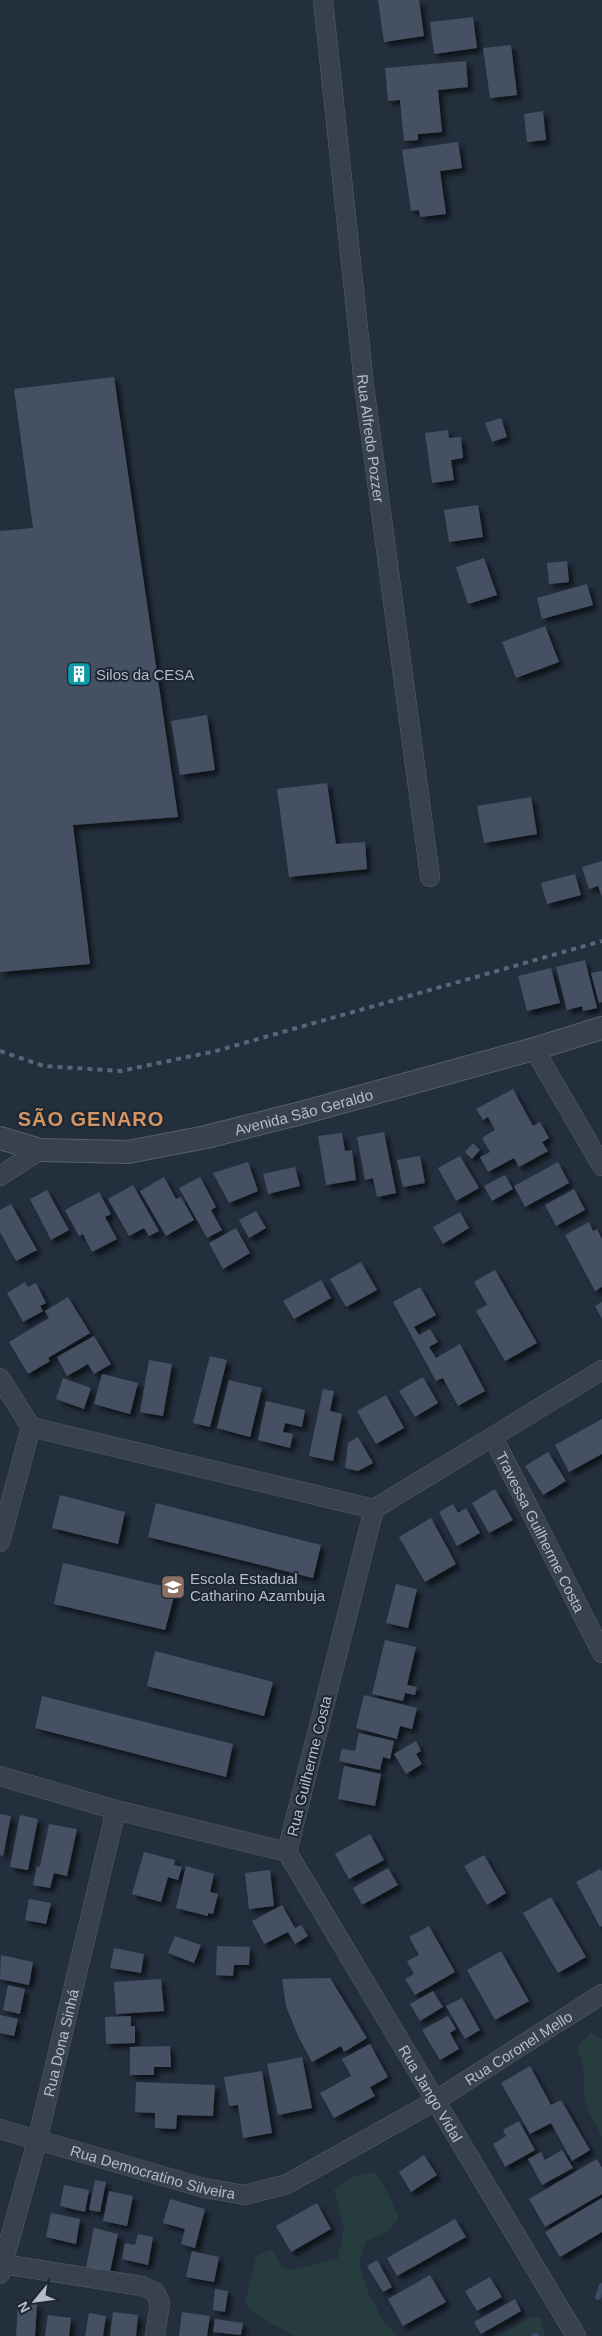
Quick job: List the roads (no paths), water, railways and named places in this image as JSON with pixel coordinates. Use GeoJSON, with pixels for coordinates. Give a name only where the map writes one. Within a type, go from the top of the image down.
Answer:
{"type":"FeatureCollection","features":[{"type":"Feature","properties":{"kind":"street","name":"Rua Alfredo Pozzer"},"geometry":{"type":"LineString","coordinates":[[323,0],[364,385],[430,877]]}},
{"type":"Feature","properties":{"kind":"street","name":"Avenida São Geraldo"},"geometry":{"type":"LineString","coordinates":[[0,1138],[40,1150],[128,1152],[206,1137],[534,1049],[602,1028]]}},
{"type":"Feature","properties":{"kind":"street"},"geometry":{"type":"LineString","coordinates":[[534,1049],[602,1166]]}},
{"type":"Feature","properties":{"kind":"street"},"geometry":{"type":"LineString","coordinates":[[0,1176],[40,1150]]}},
{"type":"Feature","properties":{"kind":"street"},"geometry":{"type":"LineString","coordinates":[[0,1378],[31,1427],[374,1509],[602,1370]]}},
{"type":"Feature","properties":{"kind":"street"},"geometry":{"type":"LineString","coordinates":[[0,1542],[31,1427]]}},
{"type":"Feature","properties":{"kind":"street","name":"Travessa Guilherme Costa"},"geometry":{"type":"LineString","coordinates":[[493,1437],[602,1653]]}},
{"type":"Feature","properties":{"kind":"street","name":"Rua Guilherme Costa"},"geometry":{"type":"LineString","coordinates":[[0,1776],[116,1810],[287,1852],[374,1509]]}},
{"type":"Feature","properties":{"kind":"street","name":"Rua Dona Sinhá"},"geometry":{"type":"LineString","coordinates":[[1,2269],[37,2141],[116,1810]]}},
{"type":"Feature","properties":{"kind":"street","name":"Rua Jango Vidal"},"geometry":{"type":"LineString","coordinates":[[287,1852],[576,2336]]}},
{"type":"Feature","properties":{"kind":"street","name":"Rua Coronel Mello"},"geometry":{"type":"LineString","coordinates":[[435,2101],[602,1994]]}},
{"type":"Feature","properties":{"kind":"street","name":"Rua Democratino Silveira"},"geometry":{"type":"LineString","coordinates":[[0,2129],[204,2188],[245,2195],[287,2184],[435,2101]]}},
{"type":"Feature","properties":{"kind":"street"},"geometry":{"type":"LineString","coordinates":[[1,2269],[142,2286],[149,2289],[155,2292],[160,2304],[155,2336]]}},
{"type":"Feature","properties":{"kind":"waterway"},"geometry":{"type":"LineString","coordinates":[[598,2297],[602,2286]]}},
{"type":"Feature","properties":{"kind":"railway"},"geometry":{"type":"LineString","coordinates":[[0,1051],[44,1066],[121,1071],[216,1051],[602,941]]}},
{"type":"Feature","properties":{"kind":"place","name":"Silos da CESA"},"geometry":{"type":"Point","coordinates":[79,674]}},
{"type":"Feature","properties":{"kind":"place","name":"Escola Estadual Catharino Azambuja"},"geometry":{"type":"Point","coordinates":[173,1587]}},
{"type":"Feature","properties":{"kind":"district","name":"SÃO GENARO"},"geometry":{"type":"Point","coordinates":[91,1119]}}]}
